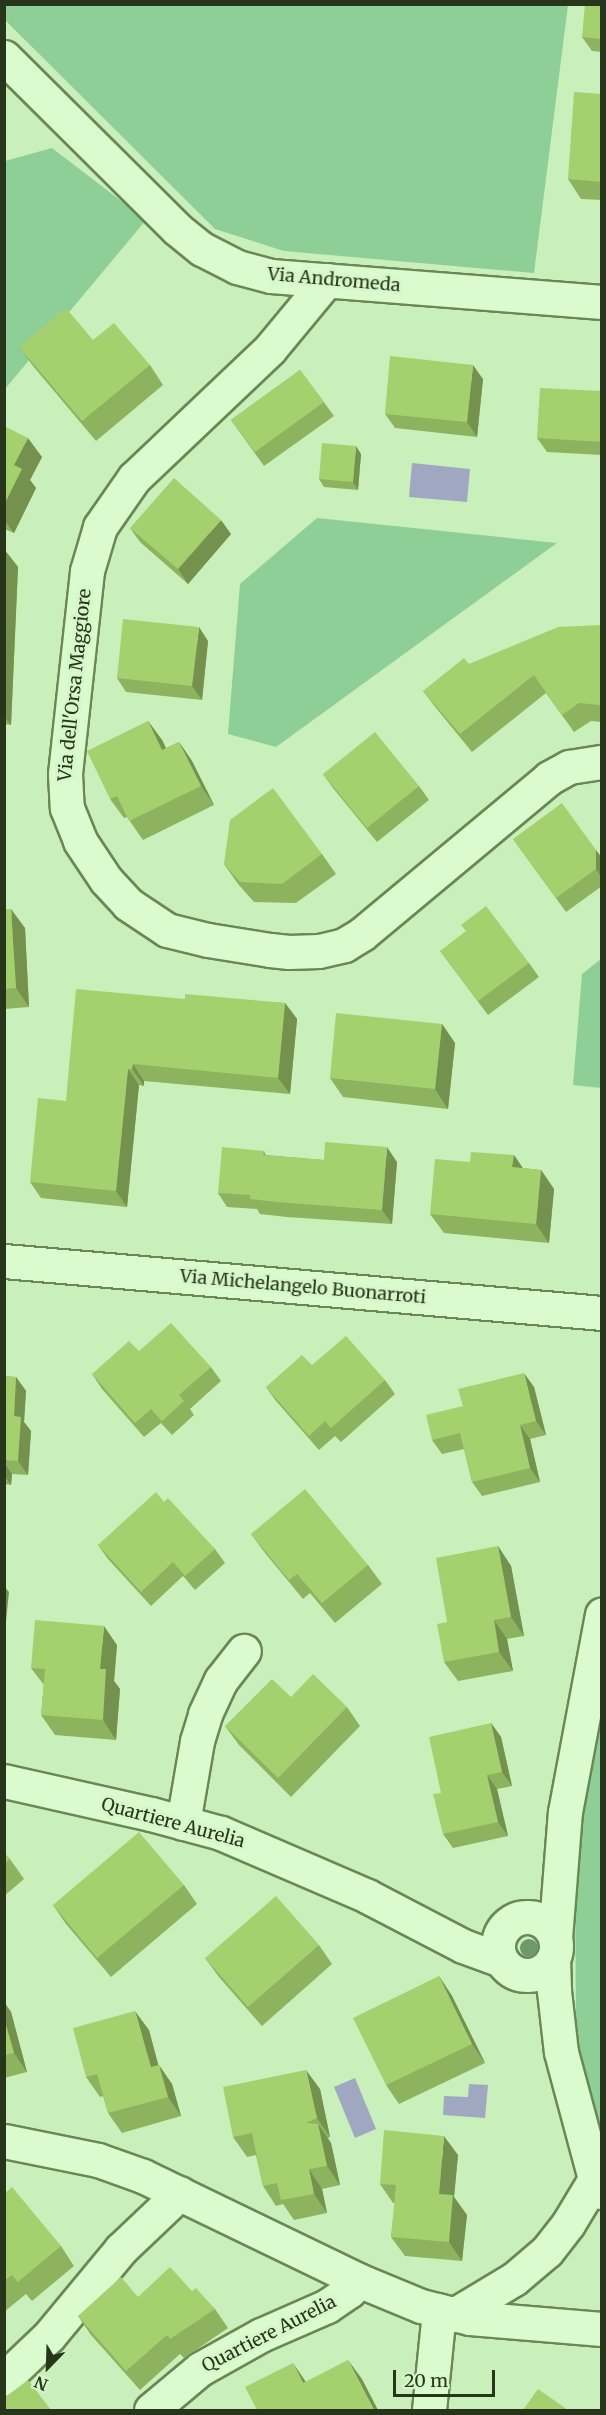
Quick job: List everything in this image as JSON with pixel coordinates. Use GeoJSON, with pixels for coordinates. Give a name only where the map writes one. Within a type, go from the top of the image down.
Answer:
{"type":"FeatureCollection","features":[{"type":"Feature","properties":{"kind":"street","name":"Via Andromeda"},"geometry":{"type":"LineString","coordinates":[[4,57],[177,229],[224,261],[260,274],[602,302]]}},
{"type":"Feature","properties":{"kind":"street","name":"Via dell'Orsa Maggiore"},"geometry":{"type":"LineString","coordinates":[[327,280],[270,349],[134,478],[100,527],[87,571],[65,774],[67,808],[80,841],[106,880],[128,904],[167,930],[208,940],[289,952],[319,951],[344,945],[362,934],[549,778],[569,767],[602,762]]}},
{"type":"Feature","properties":{"kind":"street","name":"Via Michelangelo Buonarroti"},"geometry":{"type":"LineString","coordinates":[[4,1261],[602,1313]]}},
{"type":"Feature","properties":{"kind":"street"},"geometry":{"type":"LineString","coordinates":[[512,1945],[540,1972],[554,1948],[568,1790],[602,1614]]}},
{"type":"Feature","properties":{"kind":"street"},"geometry":{"type":"LineString","coordinates":[[183,1823],[197,1741],[203,1720],[221,1680],[244,1651]]}},
{"type":"Feature","properties":{"kind":"street","name":"Quartiere Aurelia"},"geometry":{"type":"LineString","coordinates":[[4,1781],[183,1823],[252,1844],[400,1913],[462,1931],[486,1932],[512,1945]]}},
{"type":"Feature","properties":{"kind":"street"},"geometry":{"type":"LineString","coordinates":[[512,1945],[550,1881],[562,1842]]}},
{"type":"Feature","properties":{"kind":"street"},"geometry":{"type":"LineString","coordinates":[[512,1945],[539,1919],[551,1930],[561,2052]]}},
{"type":"Feature","properties":{"kind":"street"},"geometry":{"type":"LineString","coordinates":[[429,2410],[446,2313],[514,2280],[547,2251],[598,2185],[561,2052],[512,1945]]}},
{"type":"Feature","properties":{"kind":"street","name":"Quartiere Aurelia"},"geometry":{"type":"LineString","coordinates":[[4,2141],[110,2163],[180,2193],[358,2280],[446,2313],[485,2320],[602,2329]]}},
{"type":"Feature","properties":{"kind":"street"},"geometry":{"type":"LineString","coordinates":[[4,2379],[49,2336],[121,2249],[180,2193]]}},
{"type":"Feature","properties":{"kind":"street","name":"Quartiere Aurelia"},"geometry":{"type":"LineString","coordinates":[[151,2410],[200,2369],[261,2335],[327,2306],[349,2291],[358,2280]]}},
{"type":"Feature","properties":{"kind":"green space"},"geometry":{"type":"Polygon","coordinates":[[[4,5],[568,5],[534,273],[284,251],[215,229],[5,20],[4,5]]]}},
{"type":"Feature","properties":{"kind":"green space"},"geometry":{"type":"Polygon","coordinates":[[[52,148],[146,220],[5,389],[5,161],[52,148]]]}},
{"type":"Feature","properties":{"kind":"green space"},"geometry":{"type":"Polygon","coordinates":[[[317,518],[557,543],[276,747],[228,734],[240,584],[317,518]]]}},
{"type":"Feature","properties":{"kind":"green space"},"geometry":{"type":"Polygon","coordinates":[[[601,959],[601,1088],[573,1085],[582,974],[601,959]]]}},
{"type":"Feature","properties":{"kind":"green space"},"geometry":{"type":"Polygon","coordinates":[[[601,1677],[601,2166],[576,2029],[575,1875],[577,1814],[601,1677]]]}},
{"type":"Feature","properties":{"kind":"water"},"geometry":{"type":"Polygon","coordinates":[[[412,463],[470,469],[467,502],[409,497],[412,463]]]}},
{"type":"Feature","properties":{"kind":"water"},"geometry":{"type":"Polygon","coordinates":[[[355,2078],[376,2129],[355,2138],[334,2087],[355,2078]]]}},
{"type":"Feature","properties":{"kind":"water"},"geometry":{"type":"Polygon","coordinates":[[[469,2084],[488,2085],[485,2118],[443,2115],[444,2096],[468,2097],[469,2084]]]}},
{"type":"Feature","properties":{"kind":"building"},"geometry":{"type":"Polygon","coordinates":[[[585,4],[602,4],[602,39],[582,37],[585,4]]]}},
{"type":"Feature","properties":{"kind":"building"},"geometry":{"type":"Polygon","coordinates":[[[574,92],[602,94],[602,182],[568,179],[574,92]]]}},
{"type":"Feature","properties":{"kind":"building"},"geometry":{"type":"Polygon","coordinates":[[[66,308],[93,340],[114,323],[150,365],[82,421],[19,347],[66,308]]]}},
{"type":"Feature","properties":{"kind":"building"},"geometry":{"type":"Polygon","coordinates":[[[390,356],[473,365],[467,422],[385,414],[390,356]]]}},
{"type":"Feature","properties":{"kind":"building"},"geometry":{"type":"Polygon","coordinates":[[[300,370],[324,402],[255,452],[231,420],[300,370]]]}},
{"type":"Feature","properties":{"kind":"building"},"geometry":{"type":"Polygon","coordinates":[[[540,388],[602,391],[602,442],[537,438],[540,388]]]}},
{"type":"Feature","properties":{"kind":"building"},"geometry":{"type":"Polygon","coordinates":[[[4,426],[28,438],[14,465],[22,469],[4,505],[4,426]]]}},
{"type":"Feature","properties":{"kind":"building"},"geometry":{"type":"Polygon","coordinates":[[[322,443],[356,446],[353,482],[319,479],[322,443]]]}},
{"type":"Feature","properties":{"kind":"building"},"geometry":{"type":"Polygon","coordinates":[[[174,478],[221,520],[178,569],[130,528],[174,478]]]}},
{"type":"Feature","properties":{"kind":"building"},"geometry":{"type":"Polygon","coordinates":[[[123,619],[199,627],[192,686],[117,678],[123,619]]]}},
{"type":"Feature","properties":{"kind":"building"},"geometry":{"type":"Polygon","coordinates":[[[602,625],[600,705],[579,703],[562,715],[534,675],[460,734],[423,691],[464,658],[469,664],[558,627],[602,625]]]}},
{"type":"Feature","properties":{"kind":"building"},"geometry":{"type":"Polygon","coordinates":[[[148,721],[162,750],[179,742],[201,786],[129,821],[117,796],[110,799],[87,751],[148,721]]]}},
{"type":"Feature","properties":{"kind":"building"},"geometry":{"type":"Polygon","coordinates":[[[375,732],[419,786],[367,828],[323,774],[375,732]]]}},
{"type":"Feature","properties":{"kind":"building"},"geometry":{"type":"Polygon","coordinates":[[[273,788],[322,854],[282,884],[240,882],[224,864],[230,820],[273,788]]]}},
{"type":"Feature","properties":{"kind":"building"},"geometry":{"type":"Polygon","coordinates":[[[562,803],[596,850],[596,869],[556,898],[513,839],[562,803]]]}},
{"type":"Feature","properties":{"kind":"building"},"geometry":{"type":"Polygon","coordinates":[[[486,906],[529,963],[478,1001],[440,951],[466,931],[461,925],[486,906]]]}},
{"type":"Feature","properties":{"kind":"building"},"geometry":{"type":"Polygon","coordinates":[[[4,909],[11,909],[16,988],[4,989],[4,909]]]}},
{"type":"Feature","properties":{"kind":"building"},"geometry":{"type":"Polygon","coordinates":[[[76,989],[185,999],[185,994],[285,1003],[278,1078],[133,1064],[132,1069],[128,1069],[116,1191],[30,1182],[38,1098],[66,1101],[76,989]]]}},
{"type":"Feature","properties":{"kind":"building"},"geometry":{"type":"Polygon","coordinates":[[[336,1013],[442,1024],[435,1089],[330,1078],[336,1013]]]}},
{"type":"Feature","properties":{"kind":"building"},"geometry":{"type":"Polygon","coordinates":[[[325,1142],[387,1147],[382,1210],[277,1202],[250,1199],[250,1195],[218,1193],[222,1147],[264,1151],[263,1155],[324,1160],[325,1142]]]}},
{"type":"Feature","properties":{"kind":"building"},"geometry":{"type":"Polygon","coordinates":[[[471,1152],[514,1155],[512,1167],[541,1170],[536,1224],[430,1214],[435,1159],[470,1162],[471,1152]]]}},
{"type":"Feature","properties":{"kind":"building"},"geometry":{"type":"Polygon","coordinates":[[[171,1323],[211,1367],[179,1395],[184,1401],[162,1421],[151,1409],[135,1423],[92,1374],[129,1341],[139,1351],[171,1323]]]}},
{"type":"Feature","properties":{"kind":"building"},"geometry":{"type":"Polygon","coordinates":[[[346,1336],[385,1380],[331,1428],[325,1421],[309,1436],[266,1387],[302,1355],[312,1365],[346,1336]]]}},
{"type":"Feature","properties":{"kind":"building"},"geometry":{"type":"Polygon","coordinates":[[[524,1373],[536,1421],[520,1425],[530,1468],[472,1482],[460,1433],[432,1440],[426,1415],[463,1406],[458,1389],[524,1373]]]}},
{"type":"Feature","properties":{"kind":"building"},"geometry":{"type":"Polygon","coordinates":[[[4,1376],[16,1377],[14,1416],[21,1417],[18,1461],[4,1460],[4,1376]]]}},
{"type":"Feature","properties":{"kind":"building"},"geometry":{"type":"Polygon","coordinates":[[[305,1489],[368,1565],[322,1603],[297,1574],[289,1580],[251,1534],[305,1489]]]}},
{"type":"Feature","properties":{"kind":"building"},"geometry":{"type":"Polygon","coordinates":[[[156,1492],[164,1502],[168,1498],[215,1549],[185,1576],[173,1562],[141,1592],[98,1545],[156,1492]]]}},
{"type":"Feature","properties":{"kind":"building"},"geometry":{"type":"Polygon","coordinates":[[[498,1546],[511,1617],[494,1620],[499,1652],[444,1662],[437,1624],[447,1622],[436,1558],[498,1546]]]}},
{"type":"Feature","properties":{"kind":"building"},"geometry":{"type":"Polygon","coordinates":[[[35,1620],[104,1626],[100,1669],[106,1669],[103,1720],[41,1715],[45,1669],[31,1668],[35,1620]]]}},
{"type":"Feature","properties":{"kind":"building"},"geometry":{"type":"Polygon","coordinates":[[[313,1674],[347,1707],[278,1778],[225,1726],[272,1679],[291,1697],[313,1674]]]}},
{"type":"Feature","properties":{"kind":"building"},"geometry":{"type":"Polygon","coordinates":[[[491,1723],[502,1772],[487,1775],[498,1822],[443,1834],[433,1794],[441,1793],[429,1737],[491,1723]]]}},
{"type":"Feature","properties":{"kind":"building"},"geometry":{"type":"Polygon","coordinates":[[[139,1832],[184,1885],[97,1958],[53,1905],[139,1832]]]}},
{"type":"Feature","properties":{"kind":"building"},"geometry":{"type":"Polygon","coordinates":[[[4,1853],[10,1859],[4,1864],[4,1853]]]}},
{"type":"Feature","properties":{"kind":"building"},"geometry":{"type":"Polygon","coordinates":[[[276,1896],[319,1945],[248,2007],[205,1958],[276,1896]]]}},
{"type":"Feature","properties":{"kind":"building"},"geometry":{"type":"Polygon","coordinates":[[[439,1976],[472,2044],[386,2085],[353,2018],[439,1976]]]}},
{"type":"Feature","properties":{"kind":"building"},"geometry":{"type":"Polygon","coordinates":[[[135,2011],[151,2067],[159,2065],[168,2097],[108,2113],[97,2074],[86,2077],[73,2028],[135,2011]]]}},
{"type":"Feature","properties":{"kind":"building"},"geometry":{"type":"Polygon","coordinates":[[[4,2018],[14,2053],[4,2055],[4,2018]]]}},
{"type":"Feature","properties":{"kind":"building"},"geometry":{"type":"Polygon","coordinates":[[[306,2070],[317,2118],[306,2123],[318,2124],[327,2166],[309,2169],[314,2194],[281,2200],[277,2183],[263,2186],[252,2133],[233,2137],[223,2087],[306,2070]]]}},
{"type":"Feature","properties":{"kind":"building"},"geometry":{"type":"Polygon","coordinates":[[[384,2130],[444,2136],[439,2194],[453,2195],[449,2242],[391,2237],[396,2185],[380,2184],[384,2130]]]}},
{"type":"Feature","properties":{"kind":"building"},"geometry":{"type":"Polygon","coordinates":[[[12,2187],[61,2246],[18,2282],[12,2275],[4,2281],[4,2194],[12,2187]]]}},
{"type":"Feature","properties":{"kind":"building"},"geometry":{"type":"Polygon","coordinates":[[[170,2267],[192,2291],[196,2288],[215,2309],[170,2339],[167,2335],[126,2371],[78,2316],[121,2277],[138,2297],[170,2267]]]}},
{"type":"Feature","properties":{"kind":"building"},"geometry":{"type":"Polygon","coordinates":[[[348,2360],[374,2410],[257,2410],[245,2387],[293,2363],[303,2383],[348,2360]]]}},
{"type":"Feature","properties":{"kind":"building"},"geometry":{"type":"Polygon","coordinates":[[[28,2380],[51,2410],[4,2410],[4,2398],[28,2380]]]}},
{"type":"Feature","properties":{"kind":"building"},"geometry":{"type":"Polygon","coordinates":[[[538,2389],[568,2410],[523,2410],[538,2389]]]}}]}
